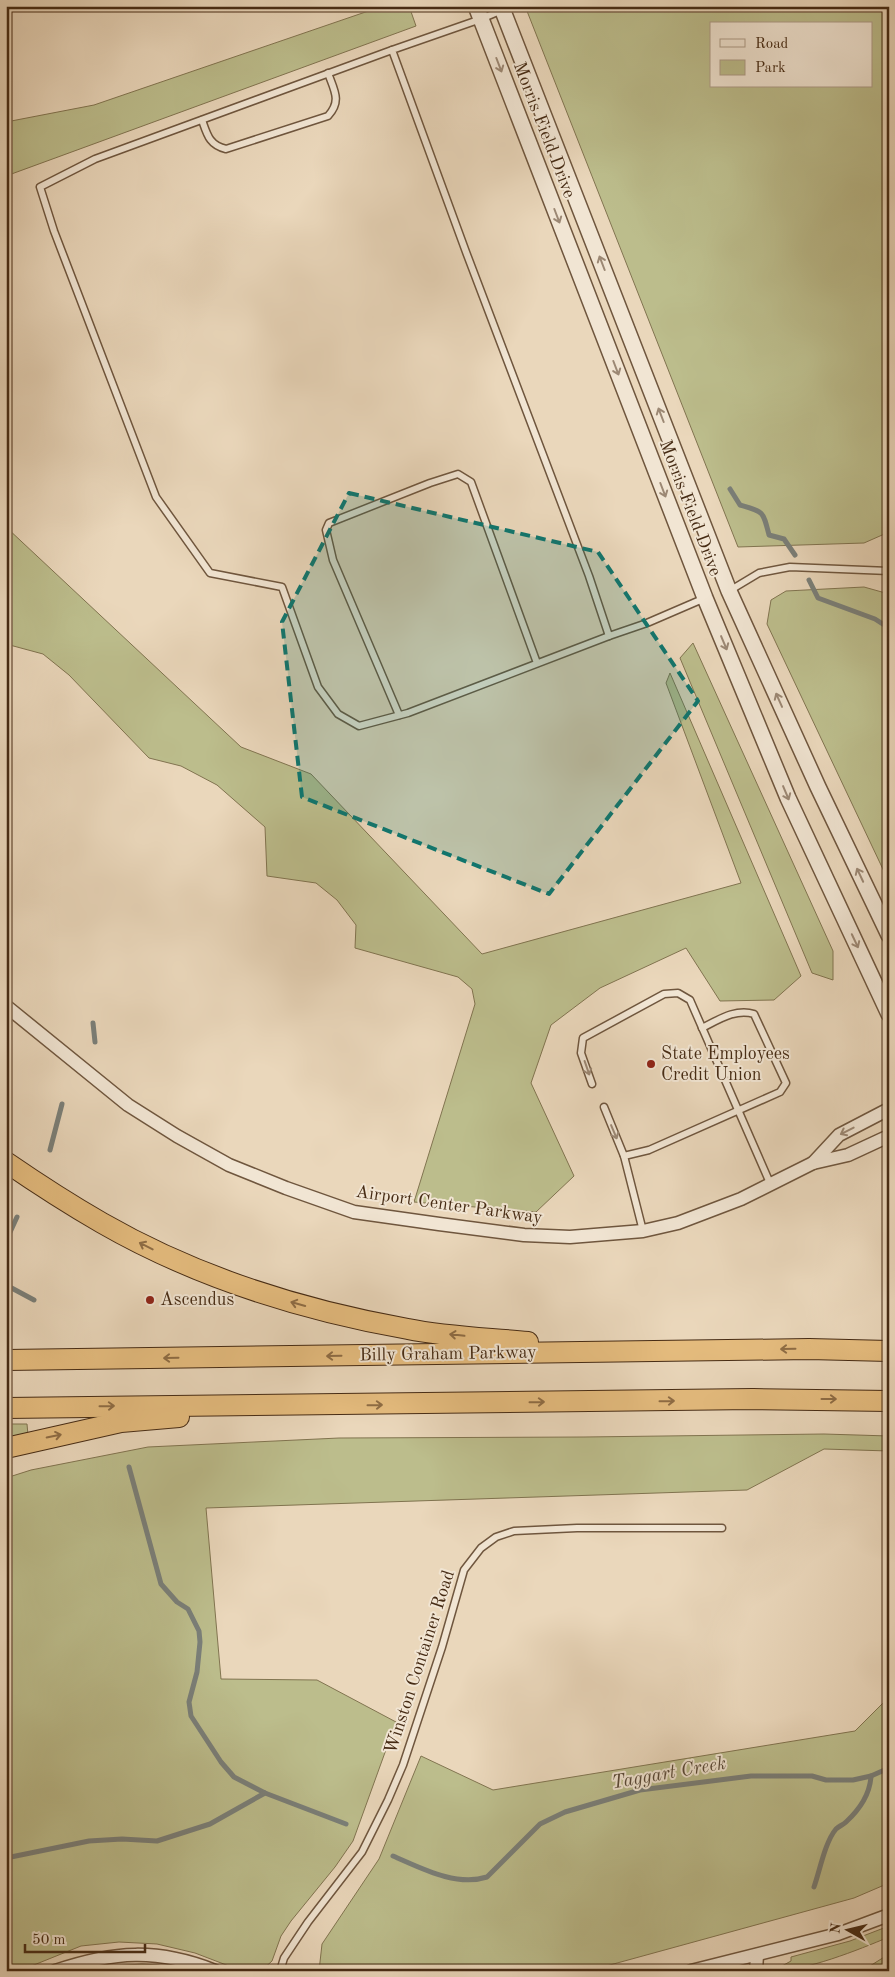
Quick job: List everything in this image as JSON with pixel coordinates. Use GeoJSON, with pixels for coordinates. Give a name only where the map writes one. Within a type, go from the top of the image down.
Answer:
{"type":"FeatureCollection","features":[{"type":"Feature","properties":{"kind":"highway"},"geometry":{"type":"LineString","coordinates":[[6,1162],[48,1191],[103,1224],[156,1251],[213,1276],[266,1295],[332,1314],[410,1330],[627,1352]]}},
{"type":"Feature","properties":{"kind":"highway","name":"Billy Graham Parkway"},"geometry":{"type":"LineString","coordinates":[[6,1360],[809,1349],[889,1351]]}},
{"type":"Feature","properties":{"kind":"highway"},"geometry":{"type":"LineString","coordinates":[[6,1408],[326,1406],[752,1399],[889,1401]]}},
{"type":"Feature","properties":{"kind":"highway"},"geometry":{"type":"LineString","coordinates":[[6,1448],[121,1422],[326,1406]]}},
{"type":"Feature","properties":{"kind":"street","name":"Morris Field Drive"},"geometry":{"type":"LineString","coordinates":[[502,8],[729,590],[818,787],[889,935]]}},
{"type":"Feature","properties":{"kind":"street","name":"Morris Field Drive"},"geometry":{"type":"LineString","coordinates":[[479,13],[705,598],[788,798],[889,1014]]}},
{"type":"Feature","properties":{"kind":"street"},"geometry":{"type":"LineString","coordinates":[[705,598],[729,590]]}},
{"type":"Feature","properties":{"kind":"street","name":"Airport Center Parkway"},"geometry":{"type":"LineString","coordinates":[[6,1006],[128,1105],[177,1136],[230,1165],[354,1212],[524,1234],[570,1237],[643,1231],[678,1223],[740,1199],[813,1163],[848,1155],[889,1136]]}},
{"type":"Feature","properties":{"kind":"street","name":"Airport Center Parkway"},"geometry":{"type":"LineString","coordinates":[[813,1163],[839,1135],[889,1109]]}},
{"type":"Feature","properties":{"kind":"street"},"geometry":{"type":"LineString","coordinates":[[691,1971],[723,1967],[757,1955],[838,1934],[889,1915]]}},
{"type":"Feature","properties":{"kind":"street"},"geometry":{"type":"LineString","coordinates":[[55,1971],[98,1959],[148,1954],[171,1956],[215,1971]]}},
{"type":"Feature","properties":{"kind":"street"},"geometry":{"type":"LineString","coordinates":[[756,1971],[757,1955]]}},
{"type":"Feature","properties":{"kind":"lane"},"geometry":{"type":"LineString","coordinates":[[502,8],[479,13],[392,50],[94,159],[40,187],[54,231],[156,497],[210,572],[282,588],[318,687],[338,714],[359,726],[399,715],[705,598]]}},
{"type":"Feature","properties":{"kind":"lane"},"geometry":{"type":"LineString","coordinates":[[392,50],[466,252],[590,576],[609,636]]}},
{"type":"Feature","properties":{"kind":"lane"},"geometry":{"type":"LineString","coordinates":[[202,120],[210,141],[218,147],[226,149],[328,116],[336,108],[336,98],[328,73]]}},
{"type":"Feature","properties":{"kind":"lane"},"geometry":{"type":"LineString","coordinates":[[399,715],[333,560],[326,530],[330,523],[430,483],[458,474],[471,482],[537,663]]}},
{"type":"Feature","properties":{"kind":"lane"},"geometry":{"type":"LineString","coordinates":[[729,590],[759,573],[790,567],[889,572]]}},
{"type":"Feature","properties":{"kind":"lane"},"geometry":{"type":"LineString","coordinates":[[592,1084],[581,1053],[583,1038],[664,994],[678,993],[690,1000],[770,1183]]}},
{"type":"Feature","properties":{"kind":"lane"},"geometry":{"type":"LineString","coordinates":[[624,1156],[649,1150],[780,1092],[786,1083],[754,1014],[736,1012],[702,1028]]}},
{"type":"Feature","properties":{"kind":"lane"},"geometry":{"type":"LineString","coordinates":[[604,1107],[624,1156],[643,1231]]}},
{"type":"Feature","properties":{"kind":"lane","name":"Winston Container Road"},"geometry":{"type":"LineString","coordinates":[[280,1971],[284,1958],[308,1922],[362,1852],[388,1800],[403,1765],[418,1720],[442,1647],[464,1570],[481,1548],[496,1537],[514,1531],[577,1528],[722,1528]]}},
{"type":"Feature","properties":{"kind":"highlighted area"},"geometry":{"type":"Polygon","coordinates":[[[349,493],[598,552],[698,701],[549,894],[302,797],[282,622],[349,493]]]}},
{"type":"Feature","properties":{"kind":"green space"},"geometry":{"type":"Polygon","coordinates":[[[383,6],[409,6],[416,26],[6,176],[6,122],[94,105],[383,6]]]}},
{"type":"Feature","properties":{"kind":"green space"},"geometry":{"type":"Polygon","coordinates":[[[525,6],[889,6],[889,532],[864,543],[738,547],[525,6]]]}},
{"type":"Feature","properties":{"kind":"green space"},"geometry":{"type":"Polygon","coordinates":[[[6,527],[241,747],[311,774],[482,954],[741,883],[666,683],[670,673],[801,976],[774,1000],[720,1001],[686,948],[600,988],[551,1025],[531,1083],[574,1176],[536,1212],[414,1202],[475,1004],[472,989],[458,977],[355,948],[356,925],[337,900],[316,883],[267,876],[265,827],[217,785],[181,766],[149,758],[69,675],[43,654],[6,644],[6,527]]]}},
{"type":"Feature","properties":{"kind":"green space"},"geometry":{"type":"Polygon","coordinates":[[[864,587],[889,594],[889,882],[767,624],[771,600],[786,591],[864,587]]]}},
{"type":"Feature","properties":{"kind":"green space"},"geometry":{"type":"Polygon","coordinates":[[[693,643],[833,951],[833,980],[812,973],[680,658],[693,643]]]}},
{"type":"Feature","properties":{"kind":"green space"},"geometry":{"type":"Polygon","coordinates":[[[6,1424],[27,1424],[28,1435],[6,1439],[6,1424]]]}},
{"type":"Feature","properties":{"kind":"green space"},"geometry":{"type":"Polygon","coordinates":[[[824,1434],[889,1436],[889,1451],[824,1449],[747,1490],[206,1508],[221,1679],[317,1680],[396,1722],[353,1841],[335,1867],[291,1921],[281,1936],[272,1961],[261,1971],[242,1971],[195,1953],[157,1944],[119,1942],[81,1946],[19,1971],[6,1971],[6,1478],[31,1470],[148,1447],[339,1438],[824,1434]]]}},
{"type":"Feature","properties":{"kind":"green space"},"geometry":{"type":"Polygon","coordinates":[[[889,1697],[889,1883],[854,1898],[588,1971],[319,1971],[322,1944],[379,1859],[421,1756],[493,1790],[855,1731],[889,1697]]]}},
{"type":"Feature","properties":{"kind":"green space"},"geometry":{"type":"Polygon","coordinates":[[[889,1926],[889,1937],[862,1948],[801,1968],[773,1971],[791,1961],[791,1957],[850,1941],[889,1926]]]}},
{"type":"Feature","properties":{"kind":"green space"},"geometry":{"type":"Polygon","coordinates":[[[889,1954],[889,1971],[862,1971],[889,1954]]]}},
{"type":"Feature","properties":{"kind":"green space"},"geometry":{"type":"Polygon","coordinates":[[[142,1964],[189,1971],[86,1971],[112,1966],[142,1964]]]}},
{"type":"Feature","properties":{"kind":"waterway"},"geometry":{"type":"LineString","coordinates":[[730,489],[740,505],[754,509],[764,517],[769,535],[784,539],[795,555]]}},
{"type":"Feature","properties":{"kind":"waterway"},"geometry":{"type":"LineString","coordinates":[[809,580],[818,598],[875,619],[889,628]]}},
{"type":"Feature","properties":{"kind":"waterway"},"geometry":{"type":"LineString","coordinates":[[93,1023],[95,1042]]}},
{"type":"Feature","properties":{"kind":"waterway"},"geometry":{"type":"LineString","coordinates":[[50,1150],[62,1104]]}},
{"type":"Feature","properties":{"kind":"waterway"},"geometry":{"type":"LineString","coordinates":[[6,1241],[17,1217]]}},
{"type":"Feature","properties":{"kind":"waterway","name":"Taggart Creek"},"geometry":{"type":"LineString","coordinates":[[6,1285],[34,1300]]}},
{"type":"Feature","properties":{"kind":"waterway","name":"Taggart Creek"},"geometry":{"type":"LineString","coordinates":[[129,1467],[161,1584],[177,1602],[188,1609],[199,1631],[200,1642],[197,1672],[189,1702],[191,1716],[221,1762],[234,1777],[265,1793],[346,1824]]}},
{"type":"Feature","properties":{"kind":"waterway","name":"Taggart Creek"},"geometry":{"type":"LineString","coordinates":[[393,1856],[427,1871],[451,1878],[463,1880],[487,1877],[540,1824],[565,1812],[640,1790],[751,1776],[812,1776],[826,1780],[853,1780],[871,1776],[889,1768]]}},
{"type":"Feature","properties":{"kind":"waterway"},"geometry":{"type":"LineString","coordinates":[[814,1887],[832,1835],[859,1807],[866,1796],[871,1776]]}},
{"type":"Feature","properties":{"kind":"waterway"},"geometry":{"type":"LineString","coordinates":[[6,1858],[89,1841],[122,1839],[157,1841],[210,1824],[265,1793]]}},
{"type":"Feature","properties":{"kind":"place","name":"State Employees Credit Union"},"geometry":{"type":"Point","coordinates":[651,1064]}},
{"type":"Feature","properties":{"kind":"place","name":"Ascendus"},"geometry":{"type":"Point","coordinates":[150,1300]}}]}
